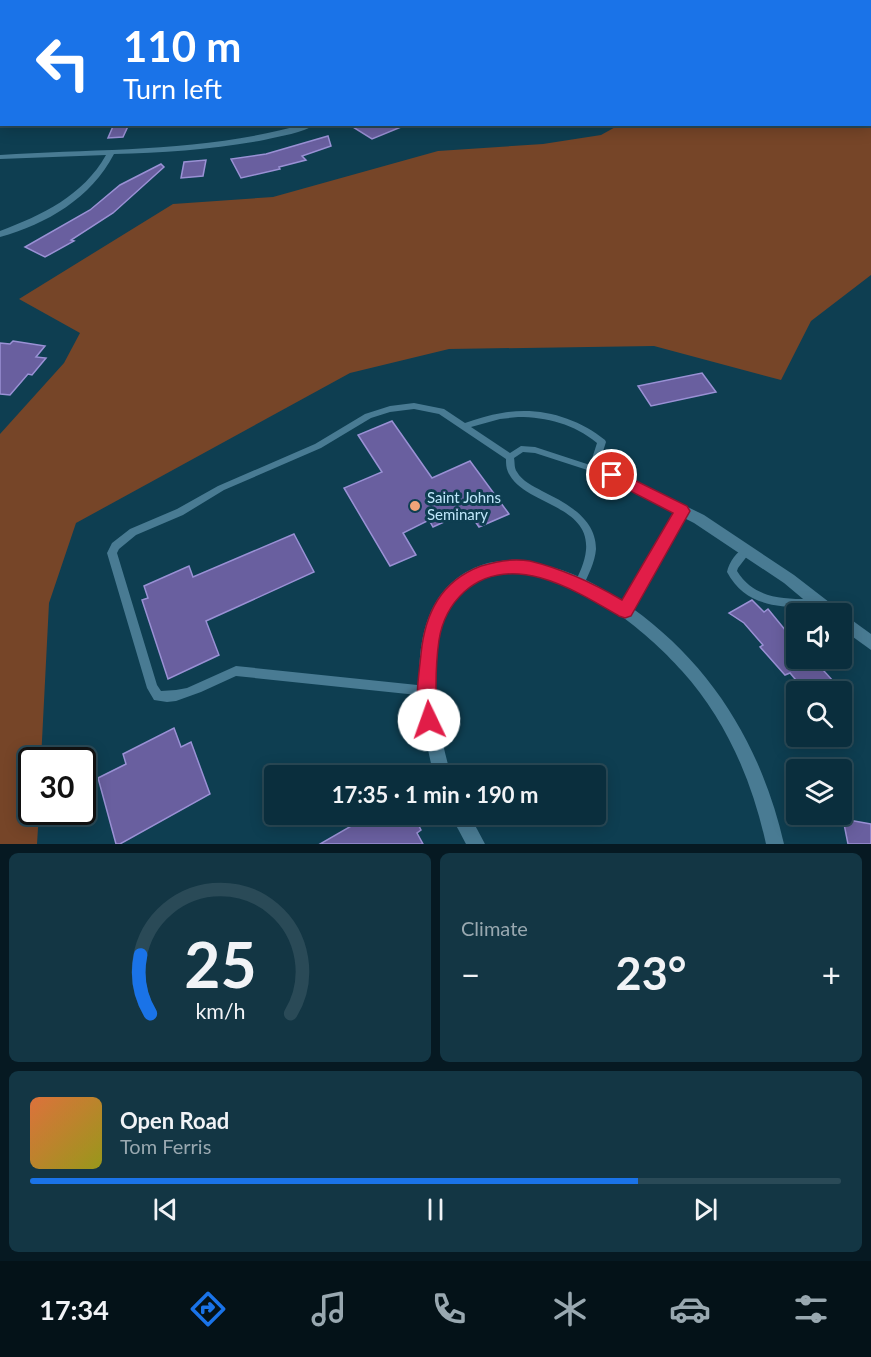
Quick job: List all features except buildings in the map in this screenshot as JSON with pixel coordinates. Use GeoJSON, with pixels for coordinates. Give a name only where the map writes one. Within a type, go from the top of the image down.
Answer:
{"type":"FeatureCollection","features":[{"type":"Feature","properties":{"kind":"street"},"geometry":{"type":"LineString","coordinates":[[0,157],[230,144],[276,136],[308,126]]}},
{"type":"Feature","properties":{"kind":"street"},"geometry":{"type":"LineString","coordinates":[[0,234],[47,214],[78,195],[98,176],[112,151]]}},
{"type":"Feature","properties":{"kind":"street"},"geometry":{"type":"LineString","coordinates":[[612,475],[682,511],[789,579],[819,603]]}},
{"type":"Feature","properties":{"kind":"street"},"geometry":{"type":"LineString","coordinates":[[440,765],[429,720],[427,691],[431,640],[435,621],[448,596],[461,583],[498,567],[528,568],[579,585],[625,610],[686,663],[716,702],[738,738],[763,795],[775,844]]}},
{"type":"Feature","properties":{"kind":"street"},"geometry":{"type":"LineString","coordinates":[[852,628],[871,643]]}},
{"type":"Feature","properties":{"kind":"street"},"geometry":{"type":"LineString","coordinates":[[465,825],[476,844]]}},
{"type":"Feature","properties":{"kind":"lane"},"geometry":{"type":"LineString","coordinates":[[427,691],[236,672],[222,675],[176,698],[158,696],[152,688],[112,553],[123,538],[133,532],[180,512],[221,488],[318,446],[368,416],[390,409],[414,406],[441,411],[510,457]]}},
{"type":"Feature","properties":{"kind":"lane"},"geometry":{"type":"LineString","coordinates":[[464,426],[505,415],[532,414],[552,417],[592,433],[602,442],[593,469]]}},
{"type":"Feature","properties":{"kind":"lane"},"geometry":{"type":"LineString","coordinates":[[579,585],[592,546],[587,525],[575,513],[523,484],[513,475],[508,465],[510,457],[521,449],[535,450],[612,475]]}},
{"type":"Feature","properties":{"kind":"lane"},"geometry":{"type":"LineString","coordinates":[[625,610],[682,511]]}},
{"type":"Feature","properties":{"kind":"lane"},"geometry":{"type":"LineString","coordinates":[[746,551],[733,566],[732,572],[744,589],[771,601],[819,603]]}},
{"type":"Feature","properties":{"kind":"shaded area"},"geometry":{"type":"Polygon","coordinates":[[[617,126],[871,126],[871,275],[811,321],[781,380],[654,346],[449,349],[350,373],[76,523],[49,603],[42,747],[18,747],[18,825],[38,825],[37,844],[0,844],[0,434],[64,363],[80,333],[19,299],[173,204],[273,197],[438,151],[543,144],[601,135],[617,126]]]}},
{"type":"Feature","properties":{"kind":"place","name":"Saint Johns Seminary"},"geometry":{"type":"Point","coordinates":[415,506]}},
{"type":"Feature","properties":{"kind":"route"},"geometry":{"type":"LineString","coordinates":[[429,720],[427,684],[435,621],[448,596],[468,578],[498,567],[528,568],[561,577],[602,596],[625,610],[682,511],[612,475]]}}]}
